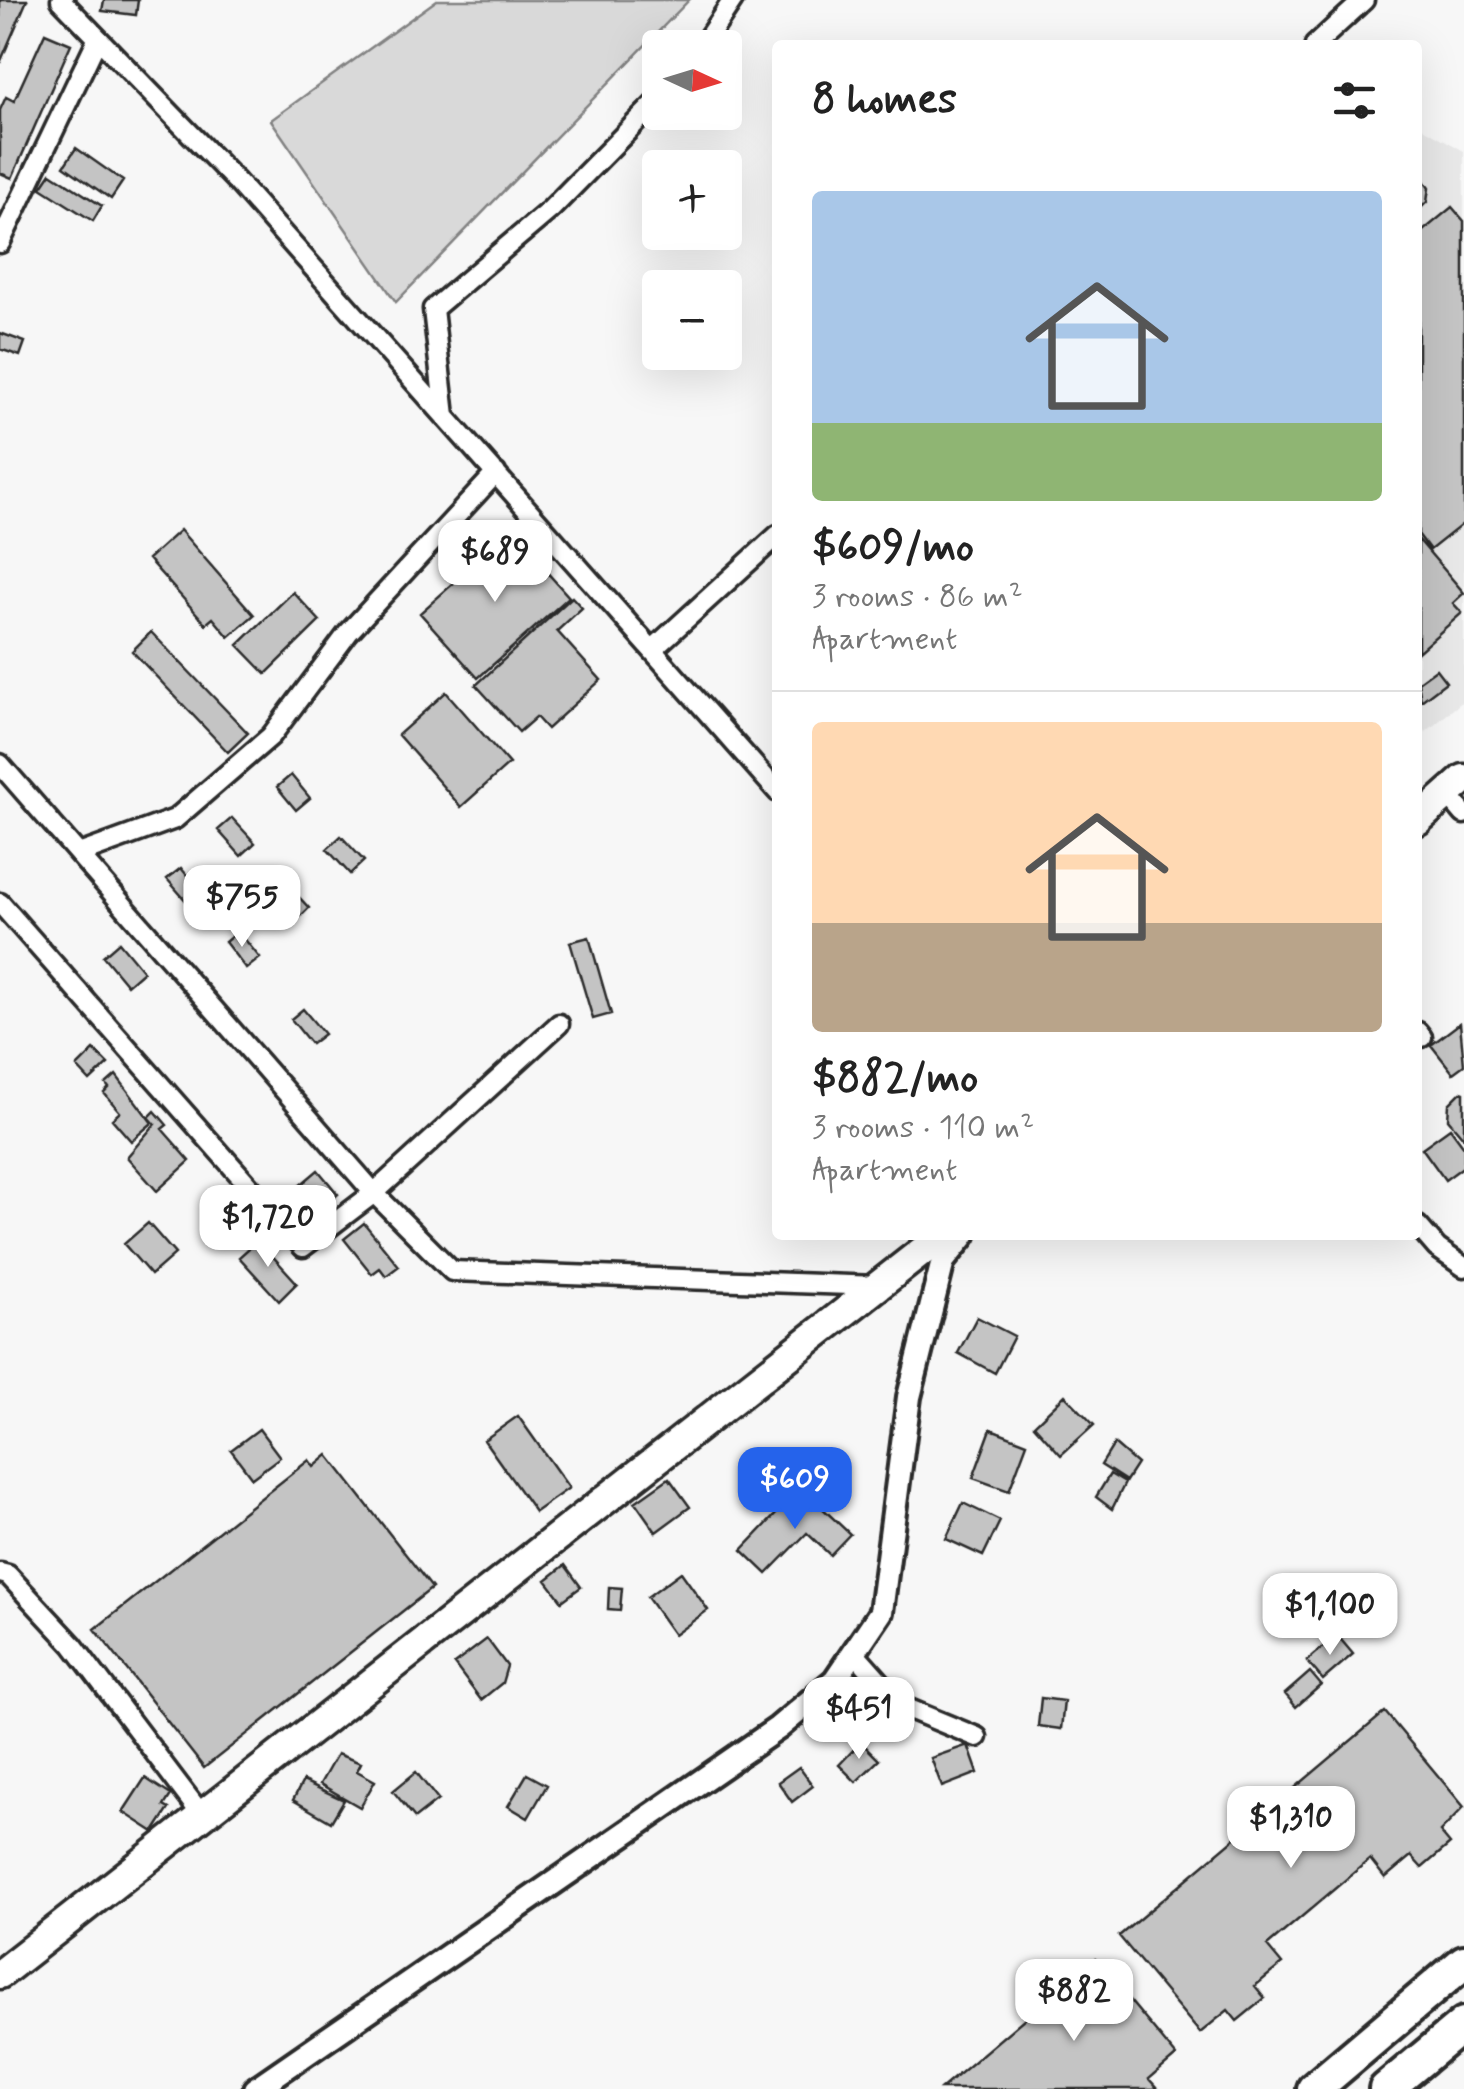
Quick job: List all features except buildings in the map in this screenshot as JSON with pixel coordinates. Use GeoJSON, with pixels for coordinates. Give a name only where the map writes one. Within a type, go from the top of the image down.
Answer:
{"type":"FeatureCollection","features":[{"type":"Feature","properties":{"kind":"highway"},"geometry":{"type":"LineString","coordinates":[[1314,2089],[1464,1962]]}},
{"type":"Feature","properties":{"kind":"highway"},"geometry":{"type":"LineString","coordinates":[[1386,2089],[1464,2024]]}},
{"type":"Feature","properties":{"kind":"main road"},"geometry":{"type":"LineString","coordinates":[[1422,818],[1458,795]]}},
{"type":"Feature","properties":{"kind":"main road"},"geometry":{"type":"LineString","coordinates":[[0,1974],[204,1818],[937,1240]]}},
{"type":"Feature","properties":{"kind":"street"},"geometry":{"type":"LineString","coordinates":[[62,0],[236,182],[772,785]]}},
{"type":"Feature","properties":{"kind":"street"},"geometry":{"type":"LineString","coordinates":[[713,30],[734,0]]}},
{"type":"Feature","properties":{"kind":"street"},"geometry":{"type":"LineString","coordinates":[[1320,40],[1364,0]]}},
{"type":"Feature","properties":{"kind":"street"},"geometry":{"type":"LineString","coordinates":[[0,243],[98,38]]}},
{"type":"Feature","properties":{"kind":"street"},"geometry":{"type":"LineString","coordinates":[[445,416],[432,309],[551,209],[642,116]]}},
{"type":"Feature","properties":{"kind":"street"},"geometry":{"type":"LineString","coordinates":[[78,854],[175,819],[271,736],[348,633],[496,473]]}},
{"type":"Feature","properties":{"kind":"street"},"geometry":{"type":"LineString","coordinates":[[652,650],[772,540]]}},
{"type":"Feature","properties":{"kind":"street"},"geometry":{"type":"LineString","coordinates":[[0,764],[374,1194],[452,1271],[879,1286]]}},
{"type":"Feature","properties":{"kind":"street"},"geometry":{"type":"LineString","coordinates":[[0,903],[303,1247],[374,1194],[559,1024]]}},
{"type":"Feature","properties":{"kind":"street"},"geometry":{"type":"LineString","coordinates":[[1422,1231],[1437,1248],[1464,1267]]}},
{"type":"Feature","properties":{"kind":"street"},"geometry":{"type":"LineString","coordinates":[[255,2089],[778,1728],[834,1680],[882,1612],[910,1397],[943,1261],[960,1240]]}},
{"type":"Feature","properties":{"kind":"street"},"geometry":{"type":"LineString","coordinates":[[0,1573],[8,1575],[73,1645],[204,1818]]}},
{"type":"Feature","properties":{"kind":"street"},"geometry":{"type":"LineString","coordinates":[[854,1652],[902,1706],[977,1737]]}},
{"type":"Feature","properties":{"kind":"shaded area"},"geometry":{"type":"Polygon","coordinates":[[[437,0],[689,0],[660,30],[642,30],[642,48],[396,302],[271,120],[437,0]]]}},
{"type":"Feature","properties":{"kind":"shaded area"},"geometry":{"type":"Polygon","coordinates":[[[1422,127],[1464,151],[1464,700],[1426,732],[1422,728],[1422,127]]]}}]}
